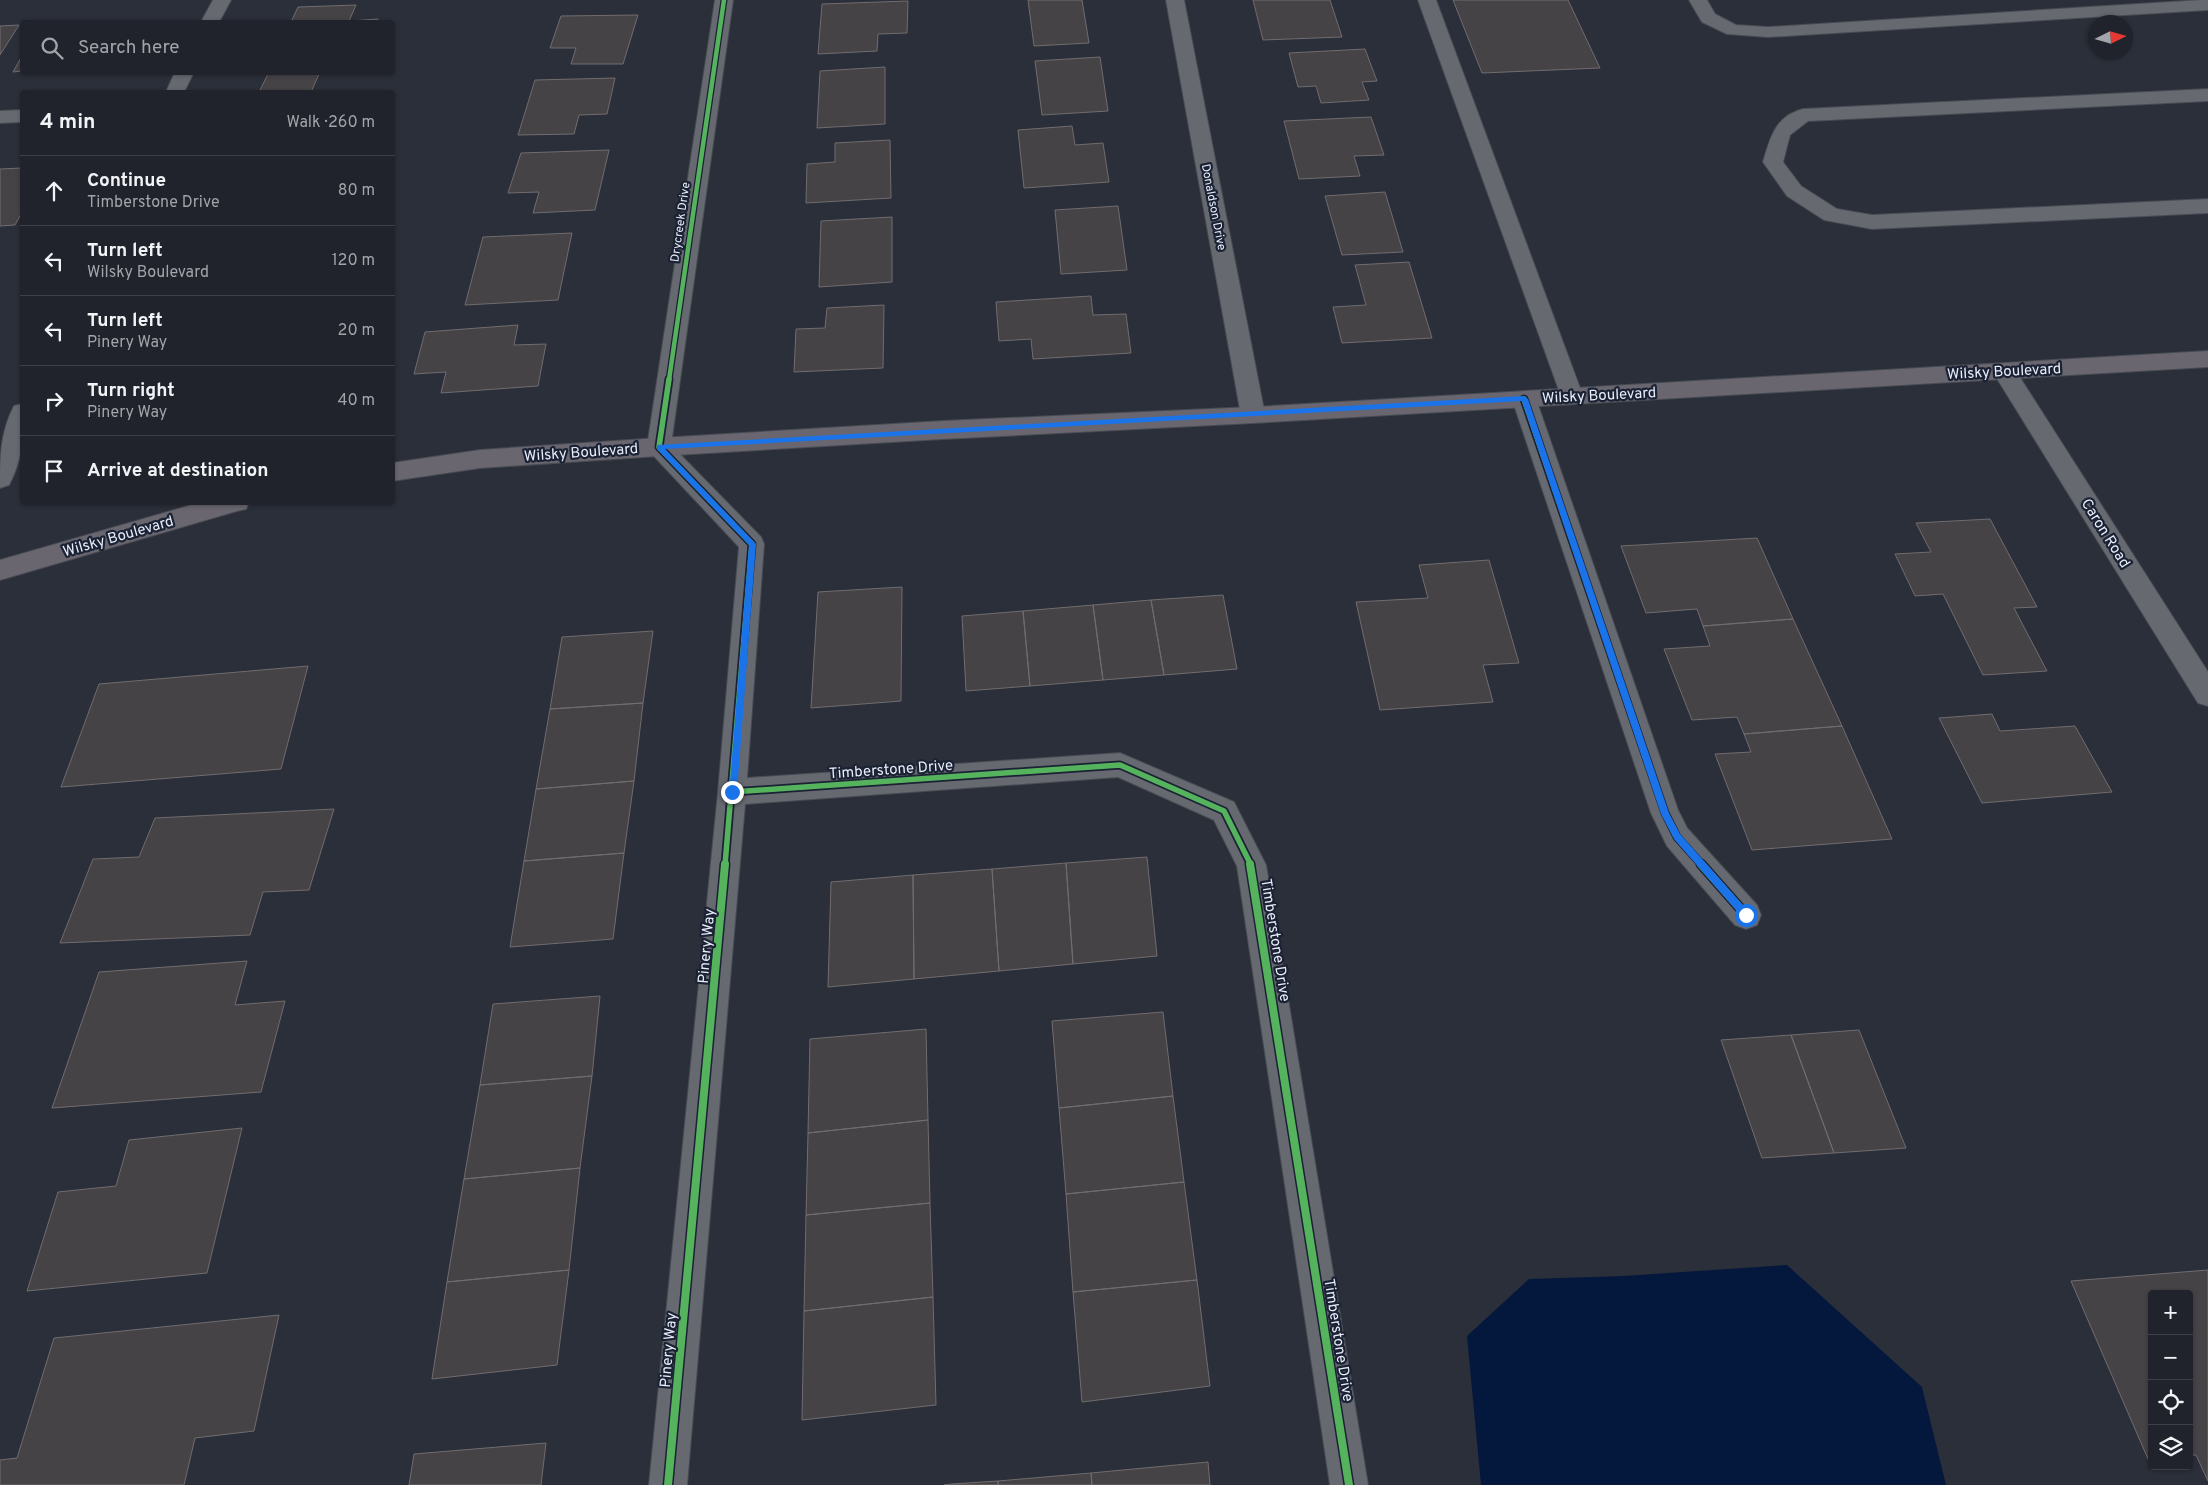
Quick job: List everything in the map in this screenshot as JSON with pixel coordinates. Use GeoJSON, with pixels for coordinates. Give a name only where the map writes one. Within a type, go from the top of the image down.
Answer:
{"type":"FeatureCollection","features":[{"type":"Feature","properties":{"kind":"main road","name":"Wilsky Boulevard"},"geometry":{"type":"LineString","coordinates":[[395,472],[480,459],[659,447],[943,430],[1252,415],[2208,359]]}},
{"type":"Feature","properties":{"kind":"main road","name":"Wilsky Boulevard"},"geometry":{"type":"LineString","coordinates":[[0,570],[227,505]]}},
{"type":"Feature","properties":{"kind":"street"},"geometry":{"type":"LineString","coordinates":[[211,20],[222,0]]}},
{"type":"Feature","properties":{"kind":"street","name":"Drycreek Drive"},"geometry":{"type":"LineString","coordinates":[[659,447],[724,0]]}},
{"type":"Feature","properties":{"kind":"street","name":"Donaldson Drive"},"geometry":{"type":"LineString","coordinates":[[1175,0],[1252,415]]}},
{"type":"Feature","properties":{"kind":"street"},"geometry":{"type":"LineString","coordinates":[[1427,0],[1572,396]]}},
{"type":"Feature","properties":{"kind":"street"},"geometry":{"type":"LineString","coordinates":[[1698,0],[1708,18],[1733,30],[1768,32],[2208,5]]}},
{"type":"Feature","properties":{"kind":"street"},"geometry":{"type":"LineString","coordinates":[[176,90],[184,75]]}},
{"type":"Feature","properties":{"kind":"street"},"geometry":{"type":"LineString","coordinates":[[2208,95],[2056,101],[1803,115],[1781,132],[1773,162],[1794,191],[1831,215],[1872,222],[2208,206]]}},
{"type":"Feature","properties":{"kind":"street"},"geometry":{"type":"LineString","coordinates":[[0,117],[20,116]]}},
{"type":"Feature","properties":{"kind":"street","name":"Caron Road"},"geometry":{"type":"LineString","coordinates":[[2004,371],[2208,695]]}},
{"type":"Feature","properties":{"kind":"street"},"geometry":{"type":"LineString","coordinates":[[1524,399],[1665,814],[1677,836],[1746,915]]}},
{"type":"Feature","properties":{"kind":"street"},"geometry":{"type":"LineString","coordinates":[[0,479],[20,418]]}},
{"type":"Feature","properties":{"kind":"street","name":"Pinery Way"},"geometry":{"type":"LineString","coordinates":[[659,447],[752,544],[732,792],[668,1485]]}},
{"type":"Feature","properties":{"kind":"street","name":"Timberstone Drive"},"geometry":{"type":"LineString","coordinates":[[732,792],[1120,765],[1224,811],[1251,865],[1349,1485]]}},
{"type":"Feature","properties":{"kind":"water"},"geometry":{"type":"Polygon","coordinates":[[[1787,1265],[1922,1387],[1946,1485],[1481,1485],[1467,1336],[1529,1279],[1623,1276],[1787,1265]]]}},
{"type":"Feature","properties":{"kind":"building"},"geometry":{"type":"Polygon","coordinates":[[[1028,0],[1082,0],[1089,43],[1034,46],[1028,0]]]}},
{"type":"Feature","properties":{"kind":"building"},"geometry":{"type":"Polygon","coordinates":[[[1253,0],[1330,0],[1342,37],[1263,40],[1253,0]]]}},
{"type":"Feature","properties":{"kind":"building"},"geometry":{"type":"Polygon","coordinates":[[[1453,0],[1568,0],[1600,68],[1482,73],[1453,0]]]}},
{"type":"Feature","properties":{"kind":"building"},"geometry":{"type":"Polygon","coordinates":[[[908,1],[907,33],[878,34],[877,51],[818,54],[822,4],[908,1]]]}},
{"type":"Feature","properties":{"kind":"building"},"geometry":{"type":"Polygon","coordinates":[[[356,5],[349,20],[292,20],[298,7],[356,5]]]}},
{"type":"Feature","properties":{"kind":"building"},"geometry":{"type":"Polygon","coordinates":[[[638,15],[623,64],[571,64],[576,48],[550,48],[561,16],[638,15]]]}},
{"type":"Feature","properties":{"kind":"building"},"geometry":{"type":"Polygon","coordinates":[[[19,25],[0,55],[0,26],[19,25]]]}},
{"type":"Feature","properties":{"kind":"building"},"geometry":{"type":"Polygon","coordinates":[[[1365,49],[1377,81],[1362,82],[1369,100],[1321,103],[1316,86],[1298,87],[1289,53],[1365,49]]]}},
{"type":"Feature","properties":{"kind":"building"},"geometry":{"type":"Polygon","coordinates":[[[1100,57],[1108,111],[1042,115],[1035,61],[1100,57]]]}},
{"type":"Feature","properties":{"kind":"building"},"geometry":{"type":"Polygon","coordinates":[[[20,60],[20,71],[13,72],[20,60]]]}},
{"type":"Feature","properties":{"kind":"building"},"geometry":{"type":"Polygon","coordinates":[[[885,67],[885,124],[817,128],[820,71],[885,67]]]}},
{"type":"Feature","properties":{"kind":"building"},"geometry":{"type":"Polygon","coordinates":[[[268,75],[319,75],[312,90],[260,90],[268,75]]]}},
{"type":"Feature","properties":{"kind":"building"},"geometry":{"type":"Polygon","coordinates":[[[615,78],[607,114],[579,115],[574,134],[518,135],[535,80],[615,78]]]}},
{"type":"Feature","properties":{"kind":"building"},"geometry":{"type":"Polygon","coordinates":[[[1371,117],[1384,155],[1354,156],[1360,176],[1299,179],[1284,121],[1371,117]]]}},
{"type":"Feature","properties":{"kind":"building"},"geometry":{"type":"Polygon","coordinates":[[[1072,126],[1075,145],[1103,143],[1109,182],[1024,188],[1018,130],[1072,126]]]}},
{"type":"Feature","properties":{"kind":"building"},"geometry":{"type":"Polygon","coordinates":[[[890,140],[891,198],[806,203],[807,164],[835,162],[835,143],[890,140]]]}},
{"type":"Feature","properties":{"kind":"building"},"geometry":{"type":"Polygon","coordinates":[[[609,150],[595,210],[533,213],[539,192],[508,193],[521,153],[609,150]]]}},
{"type":"Feature","properties":{"kind":"building"},"geometry":{"type":"Polygon","coordinates":[[[20,168],[20,216],[15,225],[0,226],[0,169],[20,168]]]}},
{"type":"Feature","properties":{"kind":"building"},"geometry":{"type":"Polygon","coordinates":[[[1385,192],[1403,252],[1342,255],[1325,196],[1385,192]]]}},
{"type":"Feature","properties":{"kind":"building"},"geometry":{"type":"Polygon","coordinates":[[[1118,206],[1127,270],[1061,274],[1055,210],[1118,206]]]}},
{"type":"Feature","properties":{"kind":"building"},"geometry":{"type":"Polygon","coordinates":[[[892,217],[892,282],[819,287],[821,221],[892,217]]]}},
{"type":"Feature","properties":{"kind":"building"},"geometry":{"type":"Polygon","coordinates":[[[572,233],[558,300],[465,305],[483,237],[572,233]]]}},
{"type":"Feature","properties":{"kind":"building"},"geometry":{"type":"Polygon","coordinates":[[[1409,262],[1432,338],[1342,343],[1333,307],[1366,305],[1355,265],[1409,262]]]}},
{"type":"Feature","properties":{"kind":"building"},"geometry":{"type":"Polygon","coordinates":[[[1091,296],[1093,315],[1126,314],[1131,353],[1033,359],[1031,339],[999,341],[996,302],[1091,296]]]}},
{"type":"Feature","properties":{"kind":"building"},"geometry":{"type":"Polygon","coordinates":[[[884,305],[883,368],[794,372],[796,329],[825,328],[827,308],[884,305]]]}},
{"type":"Feature","properties":{"kind":"building"},"geometry":{"type":"Polygon","coordinates":[[[518,325],[514,345],[546,344],[538,386],[441,393],[446,372],[414,374],[425,332],[518,325]]]}},
{"type":"Feature","properties":{"kind":"building"},"geometry":{"type":"Polygon","coordinates":[[[1990,519],[2037,607],[2014,608],[2047,671],[1983,675],[1943,594],[1915,596],[1895,554],[1931,552],[1916,523],[1990,519]]]}},
{"type":"Feature","properties":{"kind":"building"},"geometry":{"type":"Polygon","coordinates":[[[1757,538],[1793,619],[1703,626],[1697,609],[1646,613],[1621,546],[1757,538]]]}},
{"type":"Feature","properties":{"kind":"building"},"geometry":{"type":"Polygon","coordinates":[[[1489,560],[1519,663],[1483,665],[1493,702],[1380,710],[1356,602],[1428,598],[1419,565],[1489,560]]]}},
{"type":"Feature","properties":{"kind":"building"},"geometry":{"type":"Polygon","coordinates":[[[902,587],[901,701],[811,708],[818,592],[902,587]]]}},
{"type":"Feature","properties":{"kind":"building"},"geometry":{"type":"Polygon","coordinates":[[[1223,595],[1237,669],[1164,675],[1151,600],[1223,595]]]}},
{"type":"Feature","properties":{"kind":"building"},"geometry":{"type":"Polygon","coordinates":[[[1151,600],[1164,675],[1103,680],[1093,605],[1151,600]]]}},
{"type":"Feature","properties":{"kind":"building"},"geometry":{"type":"Polygon","coordinates":[[[1093,605],[1103,680],[1030,686],[1023,611],[1093,605]]]}},
{"type":"Feature","properties":{"kind":"building"},"geometry":{"type":"Polygon","coordinates":[[[1023,611],[1030,686],[966,691],[962,616],[1023,611]]]}},
{"type":"Feature","properties":{"kind":"building"},"geometry":{"type":"Polygon","coordinates":[[[1793,619],[1842,726],[1744,734],[1737,717],[1692,720],[1664,649],[1710,646],[1703,626],[1793,619]]]}},
{"type":"Feature","properties":{"kind":"building"},"geometry":{"type":"Polygon","coordinates":[[[653,631],[643,703],[550,709],[562,637],[653,631]]]}},
{"type":"Feature","properties":{"kind":"building"},"geometry":{"type":"Polygon","coordinates":[[[308,666],[281,769],[61,787],[99,684],[308,666]]]}},
{"type":"Feature","properties":{"kind":"building"},"geometry":{"type":"Polygon","coordinates":[[[643,703],[634,781],[536,789],[550,709],[643,703]]]}},
{"type":"Feature","properties":{"kind":"building"},"geometry":{"type":"Polygon","coordinates":[[[1992,714],[2000,731],[2075,726],[2112,792],[1982,803],[1939,718],[1992,714]]]}},
{"type":"Feature","properties":{"kind":"building"},"geometry":{"type":"Polygon","coordinates":[[[1842,726],[1892,839],[1752,850],[1715,754],[1751,752],[1744,734],[1842,726]]]}},
{"type":"Feature","properties":{"kind":"building"},"geometry":{"type":"Polygon","coordinates":[[[634,781],[624,853],[524,861],[536,789],[634,781]]]}},
{"type":"Feature","properties":{"kind":"building"},"geometry":{"type":"Polygon","coordinates":[[[334,809],[309,890],[263,892],[250,935],[60,943],[93,859],[139,857],[155,818],[334,809]]]}},
{"type":"Feature","properties":{"kind":"building"},"geometry":{"type":"Polygon","coordinates":[[[624,853],[613,939],[510,947],[524,861],[624,853]]]}},
{"type":"Feature","properties":{"kind":"building"},"geometry":{"type":"Polygon","coordinates":[[[1147,857],[1157,956],[1073,964],[1066,863],[1147,857]]]}},
{"type":"Feature","properties":{"kind":"building"},"geometry":{"type":"Polygon","coordinates":[[[1066,863],[1073,964],[999,971],[992,869],[1066,863]]]}},
{"type":"Feature","properties":{"kind":"building"},"geometry":{"type":"Polygon","coordinates":[[[992,869],[999,971],[914,979],[913,875],[992,869]]]}},
{"type":"Feature","properties":{"kind":"building"},"geometry":{"type":"Polygon","coordinates":[[[913,875],[914,979],[828,987],[831,882],[913,875]]]}},
{"type":"Feature","properties":{"kind":"building"},"geometry":{"type":"Polygon","coordinates":[[[247,961],[235,1005],[285,1001],[261,1092],[52,1108],[99,972],[247,961]]]}},
{"type":"Feature","properties":{"kind":"building"},"geometry":{"type":"Polygon","coordinates":[[[600,996],[592,1076],[480,1085],[493,1004],[600,996]]]}},
{"type":"Feature","properties":{"kind":"building"},"geometry":{"type":"Polygon","coordinates":[[[1163,1012],[1173,1096],[1059,1108],[1052,1021],[1163,1012]]]}},
{"type":"Feature","properties":{"kind":"building"},"geometry":{"type":"Polygon","coordinates":[[[926,1029],[928,1120],[808,1133],[810,1039],[926,1029]]]}},
{"type":"Feature","properties":{"kind":"building"},"geometry":{"type":"Polygon","coordinates":[[[1859,1030],[1906,1148],[1834,1153],[1791,1035],[1859,1030]]]}},
{"type":"Feature","properties":{"kind":"building"},"geometry":{"type":"Polygon","coordinates":[[[1791,1035],[1834,1153],[1762,1158],[1721,1040],[1791,1035]]]}},
{"type":"Feature","properties":{"kind":"building"},"geometry":{"type":"Polygon","coordinates":[[[592,1076],[580,1168],[464,1179],[480,1085],[592,1076]]]}},
{"type":"Feature","properties":{"kind":"building"},"geometry":{"type":"Polygon","coordinates":[[[1173,1096],[1184,1182],[1066,1194],[1059,1108],[1173,1096]]]}},
{"type":"Feature","properties":{"kind":"building"},"geometry":{"type":"Polygon","coordinates":[[[928,1120],[930,1203],[806,1215],[808,1133],[928,1120]]]}},
{"type":"Feature","properties":{"kind":"building"},"geometry":{"type":"Polygon","coordinates":[[[242,1128],[207,1273],[27,1291],[58,1192],[116,1186],[129,1140],[242,1128]]]}},
{"type":"Feature","properties":{"kind":"building"},"geometry":{"type":"Polygon","coordinates":[[[580,1168],[569,1270],[447,1282],[464,1179],[580,1168]]]}},
{"type":"Feature","properties":{"kind":"building"},"geometry":{"type":"Polygon","coordinates":[[[1184,1182],[1197,1280],[1073,1292],[1066,1194],[1184,1182]]]}},
{"type":"Feature","properties":{"kind":"building"},"geometry":{"type":"Polygon","coordinates":[[[930,1203],[933,1297],[804,1311],[806,1215],[930,1203]]]}},
{"type":"Feature","properties":{"kind":"building"},"geometry":{"type":"Polygon","coordinates":[[[569,1270],[557,1365],[432,1379],[447,1282],[569,1270]]]}},
{"type":"Feature","properties":{"kind":"building"},"geometry":{"type":"Polygon","coordinates":[[[2208,1270],[2208,1481],[2196,1455],[2193,1455],[2193,1290],[2148,1290],[2148,1459],[2071,1281],[2208,1270]]]}},
{"type":"Feature","properties":{"kind":"building"},"geometry":{"type":"Polygon","coordinates":[[[1197,1280],[1210,1386],[1082,1402],[1073,1292],[1197,1280]]]}},
{"type":"Feature","properties":{"kind":"building"},"geometry":{"type":"Polygon","coordinates":[[[933,1297],[936,1405],[802,1420],[804,1311],[933,1297]]]}},
{"type":"Feature","properties":{"kind":"building"},"geometry":{"type":"Polygon","coordinates":[[[279,1315],[254,1431],[195,1438],[184,1485],[0,1485],[0,1460],[17,1458],[54,1338],[279,1315]]]}},
{"type":"Feature","properties":{"kind":"building"},"geometry":{"type":"Polygon","coordinates":[[[546,1443],[541,1485],[409,1485],[414,1454],[546,1443]]]}},
{"type":"Feature","properties":{"kind":"building"},"geometry":{"type":"Polygon","coordinates":[[[1208,1462],[1210,1485],[1092,1485],[1091,1473],[1208,1462]]]}},
{"type":"Feature","properties":{"kind":"building"},"geometry":{"type":"Polygon","coordinates":[[[1091,1473],[1092,1485],[998,1485],[998,1481],[1091,1473]]]}},
{"type":"Feature","properties":{"kind":"building"},"geometry":{"type":"Polygon","coordinates":[[[998,1481],[998,1485],[944,1485],[951,1484],[998,1481]]]}},
{"type":"Feature","properties":{"kind":"cycle path"},"geometry":{"type":"LineString","coordinates":[[668,1485],[732,792],[752,544],[659,447],[724,0]]}},
{"type":"Feature","properties":{"kind":"cycle path"},"geometry":{"type":"LineString","coordinates":[[1524,399],[1665,813],[1677,837],[1746,915]]}},
{"type":"Feature","properties":{"kind":"cycle path"},"geometry":{"type":"LineString","coordinates":[[732,792],[1120,765],[1224,811],[1251,865],[1349,1485]]}},
{"type":"Feature","properties":{"kind":"route"},"geometry":{"type":"LineString","coordinates":[[732,792],[752,544],[659,447],[1524,399],[1665,814],[1677,836],[1746,915]]}}]}
